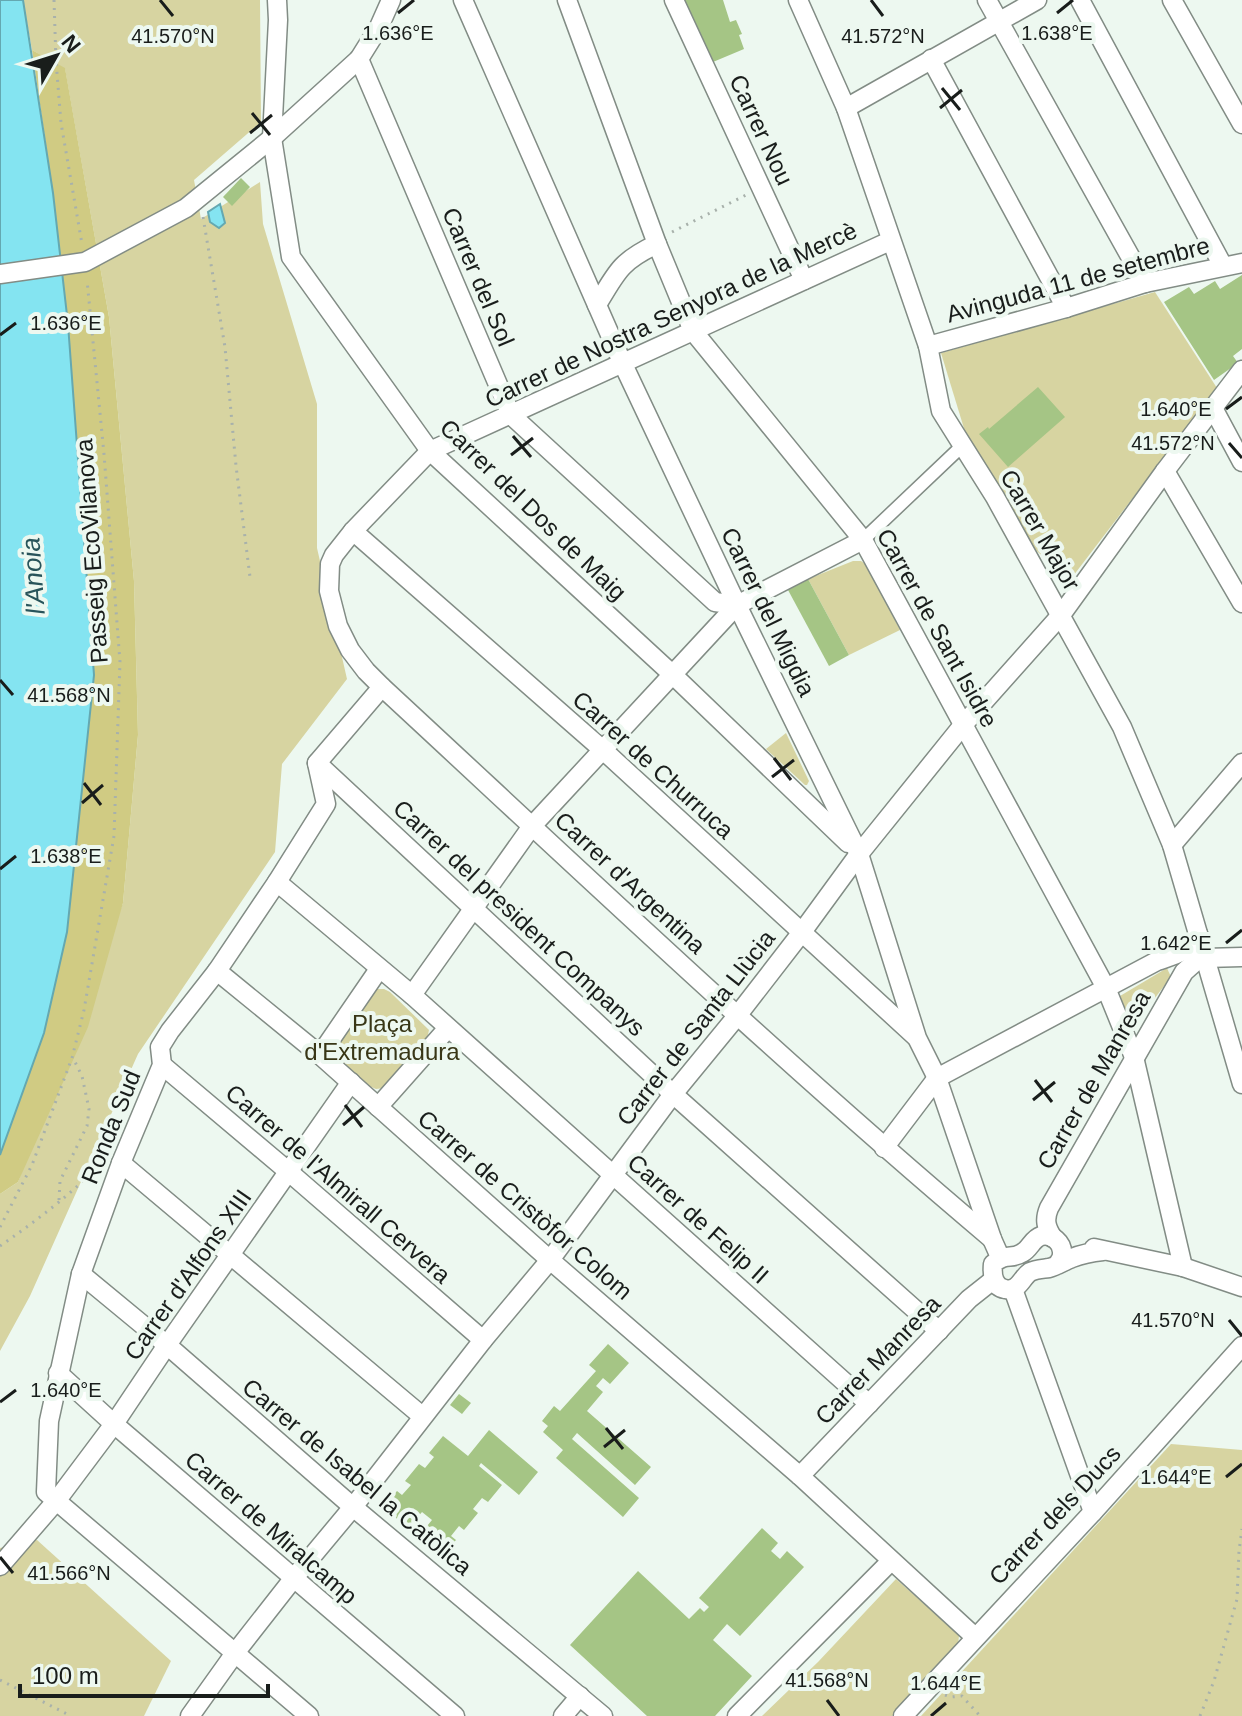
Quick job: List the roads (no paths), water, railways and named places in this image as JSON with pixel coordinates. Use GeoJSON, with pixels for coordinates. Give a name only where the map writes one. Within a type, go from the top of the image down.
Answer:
{"type":"FeatureCollection","features":[{"type":"Feature","properties":{"kind":"street","name":"Carrer del Dos de Maig"},"geometry":{"type":"LineString","coordinates":[[277,0],[272,138],[291,257],[430,451],[672,674],[859,854]]}},
{"type":"Feature","properties":{"kind":"street"},"geometry":{"type":"LineString","coordinates":[[0,274],[83,262],[186,208],[272,138],[359,59],[391,0]]}},
{"type":"Feature","properties":{"kind":"street","name":"Carrer del Migdia"},"geometry":{"type":"LineString","coordinates":[[463,0],[622,362],[859,854],[917,1038],[937,1078],[1000,1257]]}},
{"type":"Feature","properties":{"kind":"street","name":"Carrer de Sant Isidre"},"geometry":{"type":"LineString","coordinates":[[567,0],[657,244],[693,331],[863,540],[1106,988],[1134,1057],[1183,1267]]}},
{"type":"Feature","properties":{"kind":"street","name":"Carrer Nou"},"geometry":{"type":"LineString","coordinates":[[674,0],[804,280]]}},
{"type":"Feature","properties":{"kind":"street","name":"Carrer Major"},"geometry":{"type":"LineString","coordinates":[[798,0],[846,108],[928,346],[941,411],[995,497],[1122,727],[1172,845],[1242,1084]]}},
{"type":"Feature","properties":{"kind":"street"},"geometry":{"type":"LineString","coordinates":[[987,0],[1145,283]]}},
{"type":"Feature","properties":{"kind":"street"},"geometry":{"type":"LineString","coordinates":[[846,108],[1037,0]]}},
{"type":"Feature","properties":{"kind":"street"},"geometry":{"type":"LineString","coordinates":[[1080,0],[1223,266]]}},
{"type":"Feature","properties":{"kind":"street"},"geometry":{"type":"LineString","coordinates":[[1172,0],[1242,124]]}},
{"type":"Feature","properties":{"kind":"street","name":"Carrer del Sol"},"geometry":{"type":"LineString","coordinates":[[359,59],[511,415],[715,602],[737,605]]}},
{"type":"Feature","properties":{"kind":"street"},"geometry":{"type":"LineString","coordinates":[[931,59],[1066,308]]}},
{"type":"Feature","properties":{"kind":"street","name":"Carrer de Nostra Senyora de la Mercè"},"geometry":{"type":"LineString","coordinates":[[382,687],[366,671],[343,638],[329,591],[330,564],[353,531],[430,451],[890,241]]}},
{"type":"Feature","properties":{"kind":"street"},"geometry":{"type":"LineString","coordinates":[[597,305],[626,261],[657,244]]}},
{"type":"Feature","properties":{"kind":"street","name":"Avinguda 11 de setembre"},"geometry":{"type":"LineString","coordinates":[[928,346],[1145,283],[1242,263]]}},
{"type":"Feature","properties":{"kind":"street","name":"Carrer de Santa Llùcia"},"geometry":{"type":"LineString","coordinates":[[190,1716],[293,1579],[550,1260],[673,1094],[737,1016],[859,854],[963,725],[1061,615],[1242,370]]}},
{"type":"Feature","properties":{"kind":"street"},"geometry":{"type":"LineString","coordinates":[[1213,408],[1242,462]]}},
{"type":"Feature","properties":{"kind":"street"},"geometry":{"type":"LineString","coordinates":[[412,995],[532,826],[737,605],[863,540],[962,446]]}},
{"type":"Feature","properties":{"kind":"street"},"geometry":{"type":"LineString","coordinates":[[1165,471],[1242,603]]}},
{"type":"Feature","properties":{"kind":"street","name":"Carrer de Churruca"},"geometry":{"type":"LineString","coordinates":[[353,531],[603,750],[917,1038]]}},
{"type":"Feature","properties":{"kind":"street"},"geometry":{"type":"LineString","coordinates":[[317,763],[382,687]]}},
{"type":"Feature","properties":{"kind":"street","name":"Carrer d'Argentina"},"geometry":{"type":"LineString","coordinates":[[382,687],[737,1016],[884,1148],[992,1239]]}},
{"type":"Feature","properties":{"kind":"street","name":"Ronda Sud"},"geometry":{"type":"LineString","coordinates":[[57,1500],[46,1492],[49,1421],[81,1274],[114,1159],[162,1065],[160,1047],[217,971],[326,804],[317,763]]}},
{"type":"Feature","properties":{"kind":"street","name":"Carrer del president Companys"},"geometry":{"type":"LineString","coordinates":[[317,763],[673,1094],[939,1331]]}},
{"type":"Feature","properties":{"kind":"street"},"geometry":{"type":"LineString","coordinates":[[1172,845],[1242,763]]}},
{"type":"Feature","properties":{"kind":"street","name":"Carrer de Felip II"},"geometry":{"type":"LineString","coordinates":[[277,882],[412,995],[869,1404]]}},
{"type":"Feature","properties":{"kind":"street"},"geometry":{"type":"LineString","coordinates":[[884,1148],[937,1078],[1157,961],[1179,953],[1191,946],[1198,934]]}},
{"type":"Feature","properties":{"kind":"street"},"geometry":{"type":"LineString","coordinates":[[1205,956],[1242,957]]}},
{"type":"Feature","properties":{"kind":"street","name":"Carrer de Manresa"},"geometry":{"type":"LineString","coordinates":[[1057,1265],[1062,1250],[1045,1225],[1049,1208],[1184,972],[1205,956]]}},
{"type":"Feature","properties":{"kind":"street"},"geometry":{"type":"LineString","coordinates":[[1157,961],[1176,963],[1184,972]]}},
{"type":"Feature","properties":{"kind":"street"},"geometry":{"type":"LineString","coordinates":[[320,1055],[379,969]]}},
{"type":"Feature","properties":{"kind":"street","name":"Carrer de Cristòfor Colom"},"geometry":{"type":"LineString","coordinates":[[217,971],[320,1055],[550,1260],[800,1476],[975,1637]]}},
{"type":"Feature","properties":{"kind":"street"},"geometry":{"type":"LineString","coordinates":[[378,1107],[448,1028]]}},
{"type":"Feature","properties":{"kind":"street","name":"Carrer de l'Almirall Cervera"},"geometry":{"type":"LineString","coordinates":[[162,1065],[483,1340]]}},
{"type":"Feature","properties":{"kind":"street","name":"Carrer d'Alfons XIII"},"geometry":{"type":"LineString","coordinates":[[0,1566],[57,1500],[114,1424],[351,1082]]}},
{"type":"Feature","properties":{"kind":"street"},"geometry":{"type":"LineString","coordinates":[[114,1159],[422,1416]]}},
{"type":"Feature","properties":{"kind":"street"},"geometry":{"type":"LineString","coordinates":[[1103,1251],[1073,1257],[1031,1272],[1013,1289],[999,1287],[993,1280],[993,1264],[1000,1257],[1024,1252],[1035,1239],[1042,1236],[1183,1267],[1242,1287]]}},
{"type":"Feature","properties":{"kind":"street","name":"Carrer de Isabel la Catòlica"},"geometry":{"type":"LineString","coordinates":[[81,1274],[603,1716]]}},
{"type":"Feature","properties":{"kind":"street","name":"Carrer Manresa"},"geometry":{"type":"LineString","coordinates":[[800,1476],[969,1299],[993,1280]]}},
{"type":"Feature","properties":{"kind":"street"},"geometry":{"type":"LineString","coordinates":[[1013,1289],[1093,1512]]}},
{"type":"Feature","properties":{"kind":"street","name":"Carrer dels Ducs"},"geometry":{"type":"LineString","coordinates":[[903,1716],[1242,1346]]}},
{"type":"Feature","properties":{"kind":"street","name":"Carrer de Miralcamp"},"geometry":{"type":"LineString","coordinates":[[58,1373],[455,1716]]}},
{"type":"Feature","properties":{"kind":"street"},"geometry":{"type":"LineString","coordinates":[[57,1500],[309,1716]]}},
{"type":"Feature","properties":{"kind":"street"},"geometry":{"type":"LineString","coordinates":[[737,1716],[891,1561]]}},
{"type":"Feature","properties":{"kind":"street"},"geometry":{"type":"LineString","coordinates":[[563,1716],[580,1696]]}},
{"type":"Feature","properties":{"kind":"water","name":"l'Anoia"},"geometry":{"type":"Polygon","coordinates":[[[0,0],[23,0],[53,193],[68,324],[94,675],[67,932],[44,1033],[0,1155],[0,0]]]}},
{"type":"Feature","properties":{"kind":"water"},"geometry":{"type":"Polygon","coordinates":[[[220,204],[225,223],[219,228],[210,222],[208,212],[220,204]]]}},
{"type":"Feature","properties":{"kind":"park label","name":"Plaça d'Extremadura"},"geometry":{"type":"Point","coordinates":[382,1038]}}]}
